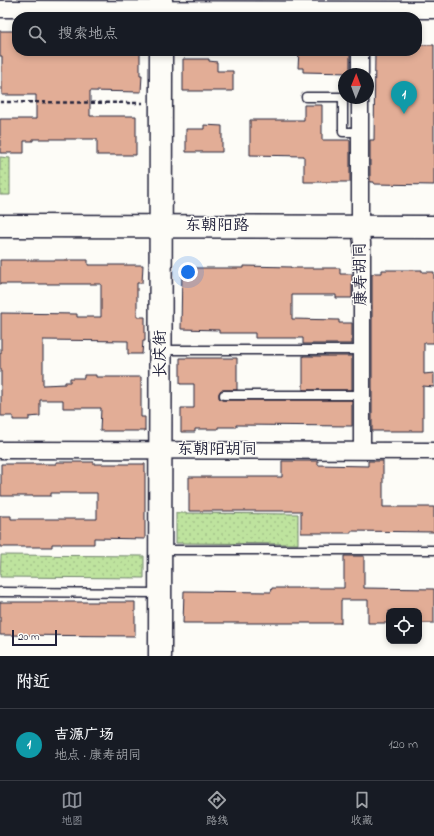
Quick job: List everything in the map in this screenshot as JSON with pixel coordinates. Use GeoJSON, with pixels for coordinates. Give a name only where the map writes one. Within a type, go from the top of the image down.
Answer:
{"type":"FeatureCollection","features":[{"type":"Feature","properties":{"kind":"street"},"geometry":{"type":"LineString","coordinates":[[0,9],[434,10]]}},
{"type":"Feature","properties":{"kind":"street","name":"长庆街"},"geometry":{"type":"LineString","coordinates":[[160,656],[161,56]]}},
{"type":"Feature","properties":{"kind":"street"},"geometry":{"type":"LineString","coordinates":[[360,56],[360,68]]}},
{"type":"Feature","properties":{"kind":"street","name":"康寿胡同"},"geometry":{"type":"LineString","coordinates":[[360,104],[362,450]]}},
{"type":"Feature","properties":{"kind":"street","name":"东朝阳路"},"geometry":{"type":"LineString","coordinates":[[0,226],[434,226]]}},
{"type":"Feature","properties":{"kind":"street","name":"东朝阳胡同"},"geometry":{"type":"LineString","coordinates":[[0,450],[434,451]]}},
{"type":"Feature","properties":{"kind":"lane"},"geometry":{"type":"LineString","coordinates":[[306,97],[343,97],[343,132],[360,132]]}},
{"type":"Feature","properties":{"kind":"lane"},"geometry":{"type":"LineString","coordinates":[[161,350],[362,350]]}},
{"type":"Feature","properties":{"kind":"lane"},"geometry":{"type":"LineString","coordinates":[[224,395],[362,394]]}},
{"type":"Feature","properties":{"kind":"lane"},"geometry":{"type":"LineString","coordinates":[[161,550],[434,550]]}},
{"type":"Feature","properties":{"kind":"lane"},"geometry":{"type":"LineString","coordinates":[[0,592],[161,592]]}},
{"type":"Feature","properties":{"kind":"path"},"geometry":{"type":"LineString","coordinates":[[0,102],[161,103]]}},
{"type":"Feature","properties":{"kind":"green space"},"geometry":{"type":"Polygon","coordinates":[[[0,157],[10,158],[10,195],[0,195],[0,157]]]}},
{"type":"Feature","properties":{"kind":"green space"},"geometry":{"type":"Polygon","coordinates":[[[176,513],[298,514],[298,544],[176,543],[176,513]]]}},
{"type":"Feature","properties":{"kind":"green space"},"geometry":{"type":"Polygon","coordinates":[[[1,555],[144,556],[144,578],[0,577],[1,555]]]}},
{"type":"Feature","properties":{"kind":"building"},"geometry":{"type":"Polygon","coordinates":[[[0,31],[12,31],[12,56],[140,56],[140,75],[142,75],[141,92],[90,91],[90,116],[136,116],[136,155],[97,155],[97,139],[33,139],[33,141],[24,141],[24,153],[0,153],[0,119],[36,119],[36,95],[2,95],[2,56],[0,56],[0,31]]]}},
{"type":"Feature","properties":{"kind":"building"},"geometry":{"type":"Polygon","coordinates":[[[422,45],[434,45],[434,185],[374,184],[374,182],[370,182],[370,140],[374,140],[375,56],[422,56],[422,45]]]}},
{"type":"Feature","properties":{"kind":"building"},"geometry":{"type":"Polygon","coordinates":[[[299,56],[350,56],[350,68],[338,68],[338,73],[303,72],[303,68],[298,68],[299,56]]]}},
{"type":"Feature","properties":{"kind":"building"},"geometry":{"type":"Polygon","coordinates":[[[183,59],[209,59],[209,61],[217,62],[217,71],[233,71],[233,91],[183,91],[183,59]]]}},
{"type":"Feature","properties":{"kind":"building"},"geometry":{"type":"Polygon","coordinates":[[[304,105],[322,105],[322,140],[350,140],[350,182],[304,182],[304,156],[250,155],[250,120],[304,120],[304,105]]]}},
{"type":"Feature","properties":{"kind":"building"},"geometry":{"type":"Polygon","coordinates":[[[204,125],[222,126],[222,152],[186,152],[186,129],[204,129],[204,125]]]}},
{"type":"Feature","properties":{"kind":"building"},"geometry":{"type":"Polygon","coordinates":[[[0,260],[88,260],[88,265],[143,265],[142,283],[137,283],[137,317],[145,317],[145,341],[143,341],[142,354],[128,354],[128,341],[43,340],[43,385],[65,384],[65,382],[70,382],[70,378],[84,378],[84,375],[96,375],[96,377],[141,377],[141,417],[145,417],[145,431],[100,431],[101,408],[63,408],[63,400],[40,400],[40,416],[29,417],[29,420],[13,420],[13,416],[1,416],[1,313],[77,314],[77,317],[101,317],[101,284],[0,284],[0,260]]]}},
{"type":"Feature","properties":{"kind":"building"},"geometry":{"type":"Polygon","coordinates":[[[244,266],[340,268],[340,274],[352,274],[352,298],[336,298],[336,295],[292,295],[292,319],[339,320],[339,323],[352,323],[352,344],[303,344],[303,338],[255,338],[255,333],[219,333],[219,330],[181,329],[182,268],[244,268],[244,266]]]}},
{"type":"Feature","properties":{"kind":"building"},"geometry":{"type":"Polygon","coordinates":[[[382,270],[422,270],[422,272],[434,272],[434,343],[424,343],[424,374],[434,373],[434,387],[423,386],[423,431],[372,431],[372,274],[382,273],[382,270]]]}},
{"type":"Feature","properties":{"kind":"building"},"geometry":{"type":"Polygon","coordinates":[[[303,356],[352,356],[352,390],[303,390],[303,356]]]}},
{"type":"Feature","properties":{"kind":"building"},"geometry":{"type":"Polygon","coordinates":[[[180,358],[237,358],[237,390],[221,390],[219,393],[219,398],[222,400],[352,400],[352,426],[236,425],[236,427],[195,429],[195,432],[181,432],[181,408],[194,408],[194,384],[180,384],[180,358]]]}},
{"type":"Feature","properties":{"kind":"building"},"geometry":{"type":"Polygon","coordinates":[[[282,461],[318,461],[318,465],[368,466],[368,461],[383,461],[383,507],[434,507],[434,532],[351,531],[351,533],[301,533],[301,511],[189,511],[189,477],[282,477],[282,461]]]}},
{"type":"Feature","properties":{"kind":"building"},"geometry":{"type":"Polygon","coordinates":[[[56,462],[145,464],[145,539],[94,538],[94,544],[52,544],[52,547],[0,547],[0,516],[11,516],[11,519],[97,519],[97,493],[51,493],[51,496],[1,496],[1,464],[56,464],[56,462]]]}},
{"type":"Feature","properties":{"kind":"building"},"geometry":{"type":"Polygon","coordinates":[[[344,556],[364,556],[364,588],[434,589],[434,623],[422,623],[422,608],[386,608],[386,623],[368,623],[368,600],[341,600],[341,623],[183,623],[184,591],[271,592],[272,588],[344,588],[344,556]]]}},
{"type":"Feature","properties":{"kind":"building"},"geometry":{"type":"Polygon","coordinates":[[[0,602],[135,602],[135,636],[0,635],[0,602]]]}},
{"type":"Feature","properties":{"kind":"place","name":"吉源广场"},"geometry":{"type":"Point","coordinates":[404,114]}}]}
